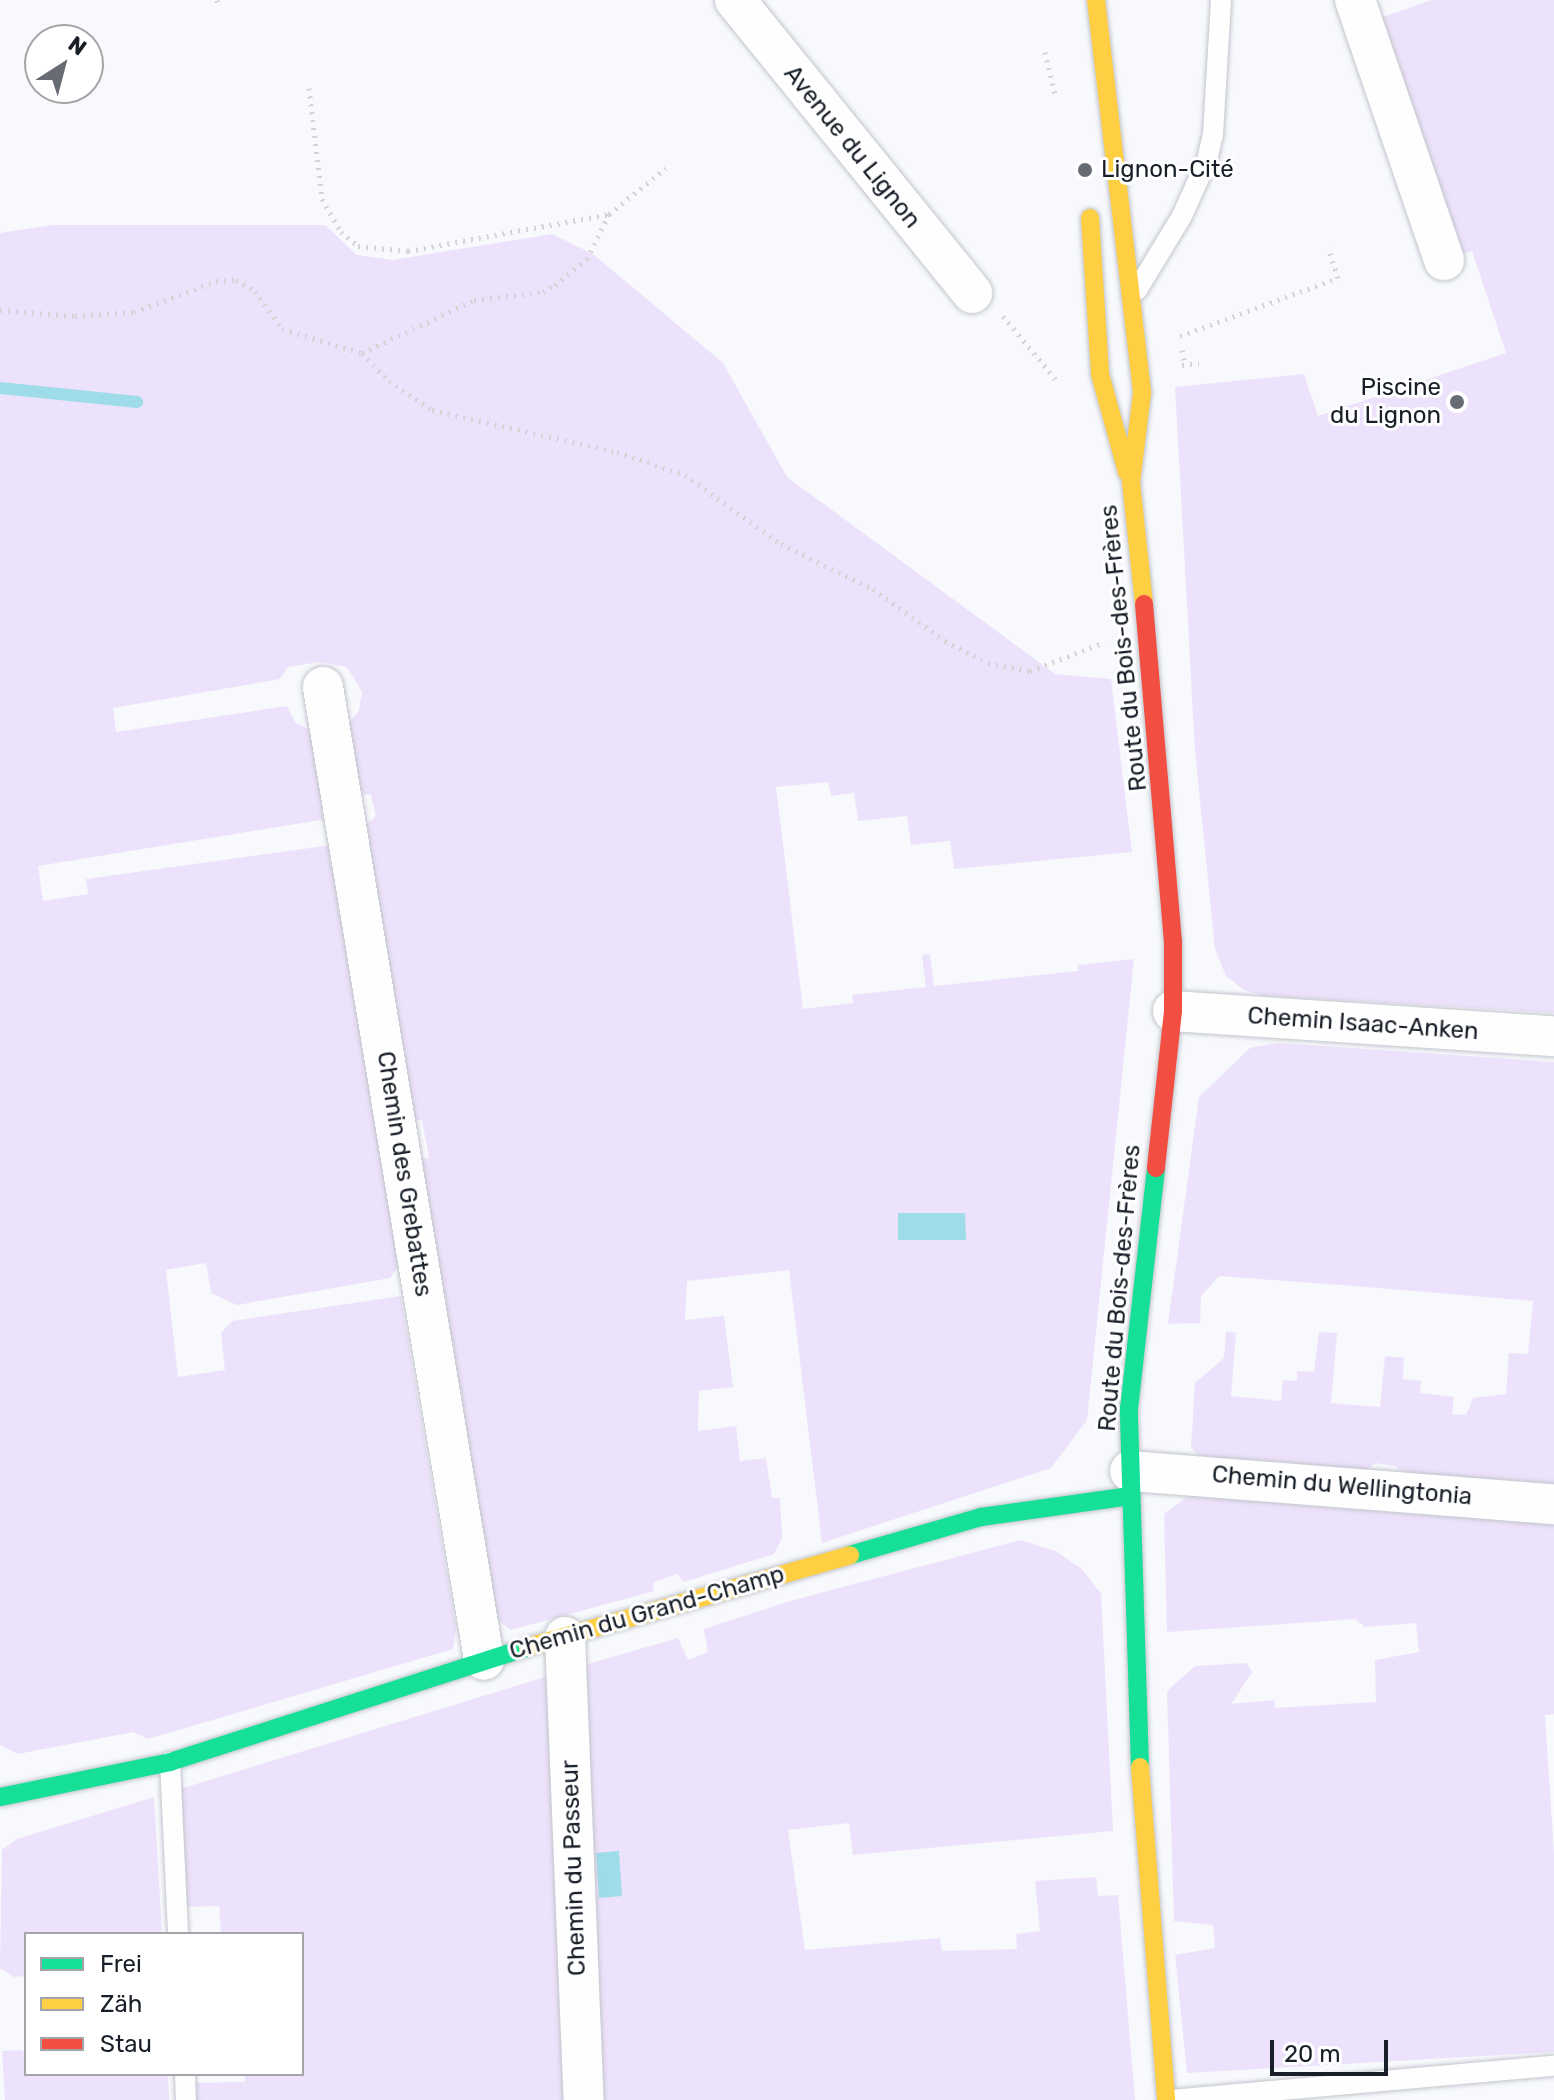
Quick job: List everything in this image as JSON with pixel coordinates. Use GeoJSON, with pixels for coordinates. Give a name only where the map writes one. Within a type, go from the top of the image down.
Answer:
{"type":"FeatureCollection","features":[{"type":"Feature","properties":{"kind":"street","name":"Avenue du Lignon"},"geometry":{"type":"LineString","coordinates":[[735,0],[972,293]]}},
{"type":"Feature","properties":{"kind":"street","name":"Route du Bois-des-Frères"},"geometry":{"type":"LineString","coordinates":[[1096,0],[1123,263],[1132,297],[1142,393],[1131,482]]}},
{"type":"Feature","properties":{"kind":"street"},"geometry":{"type":"LineString","coordinates":[[1355,0],[1444,260]]}},
{"type":"Feature","properties":{"kind":"street","name":"Route du Bois-des-Frères"},"geometry":{"type":"LineString","coordinates":[[1088,201],[1104,397],[1131,482],[1164,796],[1173,1011],[1129,1409],[1143,1847],[1168,2100]]}},
{"type":"Feature","properties":{"kind":"street","name":"Chemin des Grebattes"},"geometry":{"type":"LineString","coordinates":[[323,687],[484,1660]]}},
{"type":"Feature","properties":{"kind":"street","name":"Chemin Isaac-Anken"},"geometry":{"type":"LineString","coordinates":[[1173,1011],[1554,1036]]}},
{"type":"Feature","properties":{"kind":"street","name":"Chemin du Grand-Champ"},"geometry":{"type":"LineString","coordinates":[[0,1797],[170,1762],[484,1660],[981,1517],[1131,1484]]}},
{"type":"Feature","properties":{"kind":"street","name":"Chemin du Wellingtonia"},"geometry":{"type":"LineString","coordinates":[[1131,1484],[1554,1504]]}},
{"type":"Feature","properties":{"kind":"street","name":"Chemin du Passeur"},"geometry":{"type":"LineString","coordinates":[[565,1637],[584,2100]]}},
{"type":"Feature","properties":{"kind":"lane"},"geometry":{"type":"LineString","coordinates":[[1132,297],[1182,216],[1207,160],[1213,135],[1221,0]]}},
{"type":"Feature","properties":{"kind":"lane"},"geometry":{"type":"LineString","coordinates":[[170,1762],[178,1932]]}},
{"type":"Feature","properties":{"kind":"lane"},"geometry":{"type":"LineString","coordinates":[[1168,2100],[1554,2066]]}},
{"type":"Feature","properties":{"kind":"lane"},"geometry":{"type":"LineString","coordinates":[[185,2076],[186,2100]]}},
{"type":"Feature","properties":{"kind":"path"},"geometry":{"type":"LineString","coordinates":[[1045,52],[1056,98]]}},
{"type":"Feature","properties":{"kind":"path"},"geometry":{"type":"LineString","coordinates":[[309,88],[322,199],[341,232],[358,246],[408,251],[609,214]]}},
{"type":"Feature","properties":{"kind":"path"},"geometry":{"type":"LineString","coordinates":[[362,353],[474,300],[543,292],[555,285],[587,259],[609,214],[666,168]]}},
{"type":"Feature","properties":{"kind":"path"},"geometry":{"type":"LineString","coordinates":[[1185,364],[1179,333],[1338,278],[1328,248]]}},
{"type":"Feature","properties":{"kind":"path"},"geometry":{"type":"LineString","coordinates":[[0,310],[75,316],[134,312],[216,281],[236,280],[255,291],[282,329],[362,353],[389,381],[432,410],[631,455],[685,475],[781,544],[873,589],[945,641],[988,663],[1030,671],[1113,638]]}},
{"type":"Feature","properties":{"kind":"path"},"geometry":{"type":"LineString","coordinates":[[972,293],[990,300],[1067,393]]}},
{"type":"Feature","properties":{"kind":"shaded area","name":"Piscine du Lignon"},"geometry":{"type":"Polygon","coordinates":[[[1432,0],[1554,0],[1554,1013],[1265,996],[1244,990],[1226,976],[1215,949],[1195,751],[1175,387],[1304,374],[1318,416],[1506,353],[1472,251],[1455,256],[1374,20],[1432,0]]]}},
{"type":"Feature","properties":{"kind":"shaded area"},"geometry":{"type":"Polygon","coordinates":[[[53,225],[325,225],[357,255],[393,260],[552,234],[593,254],[723,363],[787,477],[1055,674],[1111,679],[1132,852],[954,869],[950,841],[911,845],[907,816],[858,821],[854,793],[831,796],[828,782],[776,787],[803,1009],[853,1003],[852,995],[926,987],[922,955],[930,954],[934,986],[1078,971],[1078,965],[1134,959],[1087,1420],[1051,1468],[822,1543],[789,1270],[687,1281],[685,1320],[724,1316],[733,1387],[699,1391],[698,1431],[736,1426],[740,1461],[766,1458],[772,1498],[780,1498],[782,1538],[774,1554],[684,1582],[677,1574],[653,1583],[654,1591],[511,1630],[491,1615],[419,1159],[429,1158],[422,1120],[413,1120],[364,826],[376,816],[371,795],[359,793],[347,726],[359,710],[362,692],[347,667],[319,662],[288,667],[280,679],[113,708],[116,732],[287,706],[295,722],[310,730],[327,819],[38,866],[43,901],[88,894],[86,879],[332,845],[398,1267],[390,1278],[237,1305],[211,1293],[206,1263],[166,1270],[178,1377],[225,1370],[221,1333],[232,1321],[401,1296],[456,1628],[453,1649],[148,1739],[133,1732],[18,1754],[0,1745],[0,233],[53,225]]]}},
{"type":"Feature","properties":{"kind":"shaded area"},"geometry":{"type":"Polygon","coordinates":[[[1277,1043],[1554,1062],[1554,1488],[1406,1474],[1395,1466],[1375,1463],[1366,1471],[1200,1457],[1191,1448],[1195,1383],[1224,1358],[1226,1331],[1236,1333],[1231,1396],[1281,1401],[1283,1380],[1297,1381],[1297,1371],[1314,1372],[1319,1332],[1337,1333],[1331,1403],[1380,1407],[1385,1356],[1404,1358],[1403,1379],[1421,1381],[1420,1393],[1454,1397],[1452,1414],[1466,1415],[1473,1398],[1506,1394],[1509,1353],[1528,1354],[1533,1301],[1354,1286],[1219,1276],[1201,1296],[1200,1323],[1168,1324],[1199,1097],[1250,1048],[1277,1043]]]}},
{"type":"Feature","properties":{"kind":"shaded area"},"geometry":{"type":"Polygon","coordinates":[[[1194,1492],[1554,1524],[1554,1714],[1545,1715],[1554,1854],[1554,2052],[1187,2073],[1175,1955],[1215,1948],[1213,1925],[1174,1921],[1167,1691],[1195,1666],[1247,1663],[1252,1672],[1231,1704],[1274,1700],[1275,1708],[1376,1702],[1375,1660],[1419,1652],[1416,1623],[1365,1627],[1355,1619],[1167,1632],[1164,1514],[1194,1492]]]}},
{"type":"Feature","properties":{"kind":"shaded area"},"geometry":{"type":"Polygon","coordinates":[[[1021,1540],[1055,1551],[1082,1569],[1101,1594],[1113,1831],[853,1855],[849,1823],[788,1830],[805,1950],[940,1938],[942,1951],[1017,1949],[1016,1934],[1040,1931],[1035,1881],[1096,1877],[1098,1896],[1118,1895],[1135,2100],[592,2100],[584,1665],[678,1638],[688,1660],[708,1652],[704,1629],[790,1601],[1021,1540]]]}},
{"type":"Feature","properties":{"kind":"shaded area"},"geometry":{"type":"Polygon","coordinates":[[[545,1677],[549,1682],[568,2100],[195,2100],[194,2083],[245,2082],[245,2076],[304,2076],[304,1932],[221,1932],[219,1906],[185,1907],[180,1789],[545,1677]]]}},
{"type":"Feature","properties":{"kind":"shaded area"},"geometry":{"type":"Polygon","coordinates":[[[154,1797],[162,1932],[24,1932],[24,1976],[14,1977],[0,1968],[2,1850],[17,1839],[154,1797]]]}},
{"type":"Feature","properties":{"kind":"shaded area"},"geometry":{"type":"Polygon","coordinates":[[[2,2051],[24,2052],[24,2076],[168,2076],[169,2100],[5,2100],[2,2051]]]}},
{"type":"Feature","properties":{"kind":"water"},"geometry":{"type":"Polygon","coordinates":[[[898,1213],[965,1213],[966,1240],[898,1240],[898,1213]]]}},
{"type":"Feature","properties":{"kind":"water"},"geometry":{"type":"Polygon","coordinates":[[[619,1851],[622,1896],[599,1898],[596,1853],[619,1851]]]}},
{"type":"Feature","properties":{"kind":"waterway"},"geometry":{"type":"LineString","coordinates":[[0,388],[137,402]]}},
{"type":"Feature","properties":{"kind":"traffic: fast"},"geometry":{"type":"LineString","coordinates":[[1140,1767],[1129,1409],[1156,1168]]}},
{"type":"Feature","properties":{"kind":"traffic: fast"},"geometry":{"type":"LineString","coordinates":[[850,1555],[981,1517],[1131,1496]]}},
{"type":"Feature","properties":{"kind":"traffic: fast"},"geometry":{"type":"LineString","coordinates":[[0,1797],[170,1762],[528,1647]]}},
{"type":"Feature","properties":{"kind":"traffic: slow"},"geometry":{"type":"LineString","coordinates":[[1096,0],[1142,393],[1131,482],[1144,604]]}},
{"type":"Feature","properties":{"kind":"traffic: slow"},"geometry":{"type":"LineString","coordinates":[[1090,218],[1100,374],[1127,472]]}},
{"type":"Feature","properties":{"kind":"traffic: slow"},"geometry":{"type":"LineString","coordinates":[[528,1647],[850,1555]]}},
{"type":"Feature","properties":{"kind":"traffic: slow"},"geometry":{"type":"LineString","coordinates":[[1140,1767],[1166,2100]]}},
{"type":"Feature","properties":{"kind":"traffic: jam"},"geometry":{"type":"LineString","coordinates":[[1144,604],[1173,942],[1173,1011],[1156,1168]]}},
{"type":"Feature","properties":{"kind":"place","name":"Lignon-Cité"},"geometry":{"type":"Point","coordinates":[1085,170]}},
{"type":"Feature","properties":{"kind":"place","name":"Piscine du Lignon"},"geometry":{"type":"Point","coordinates":[1457,402]}}]}
